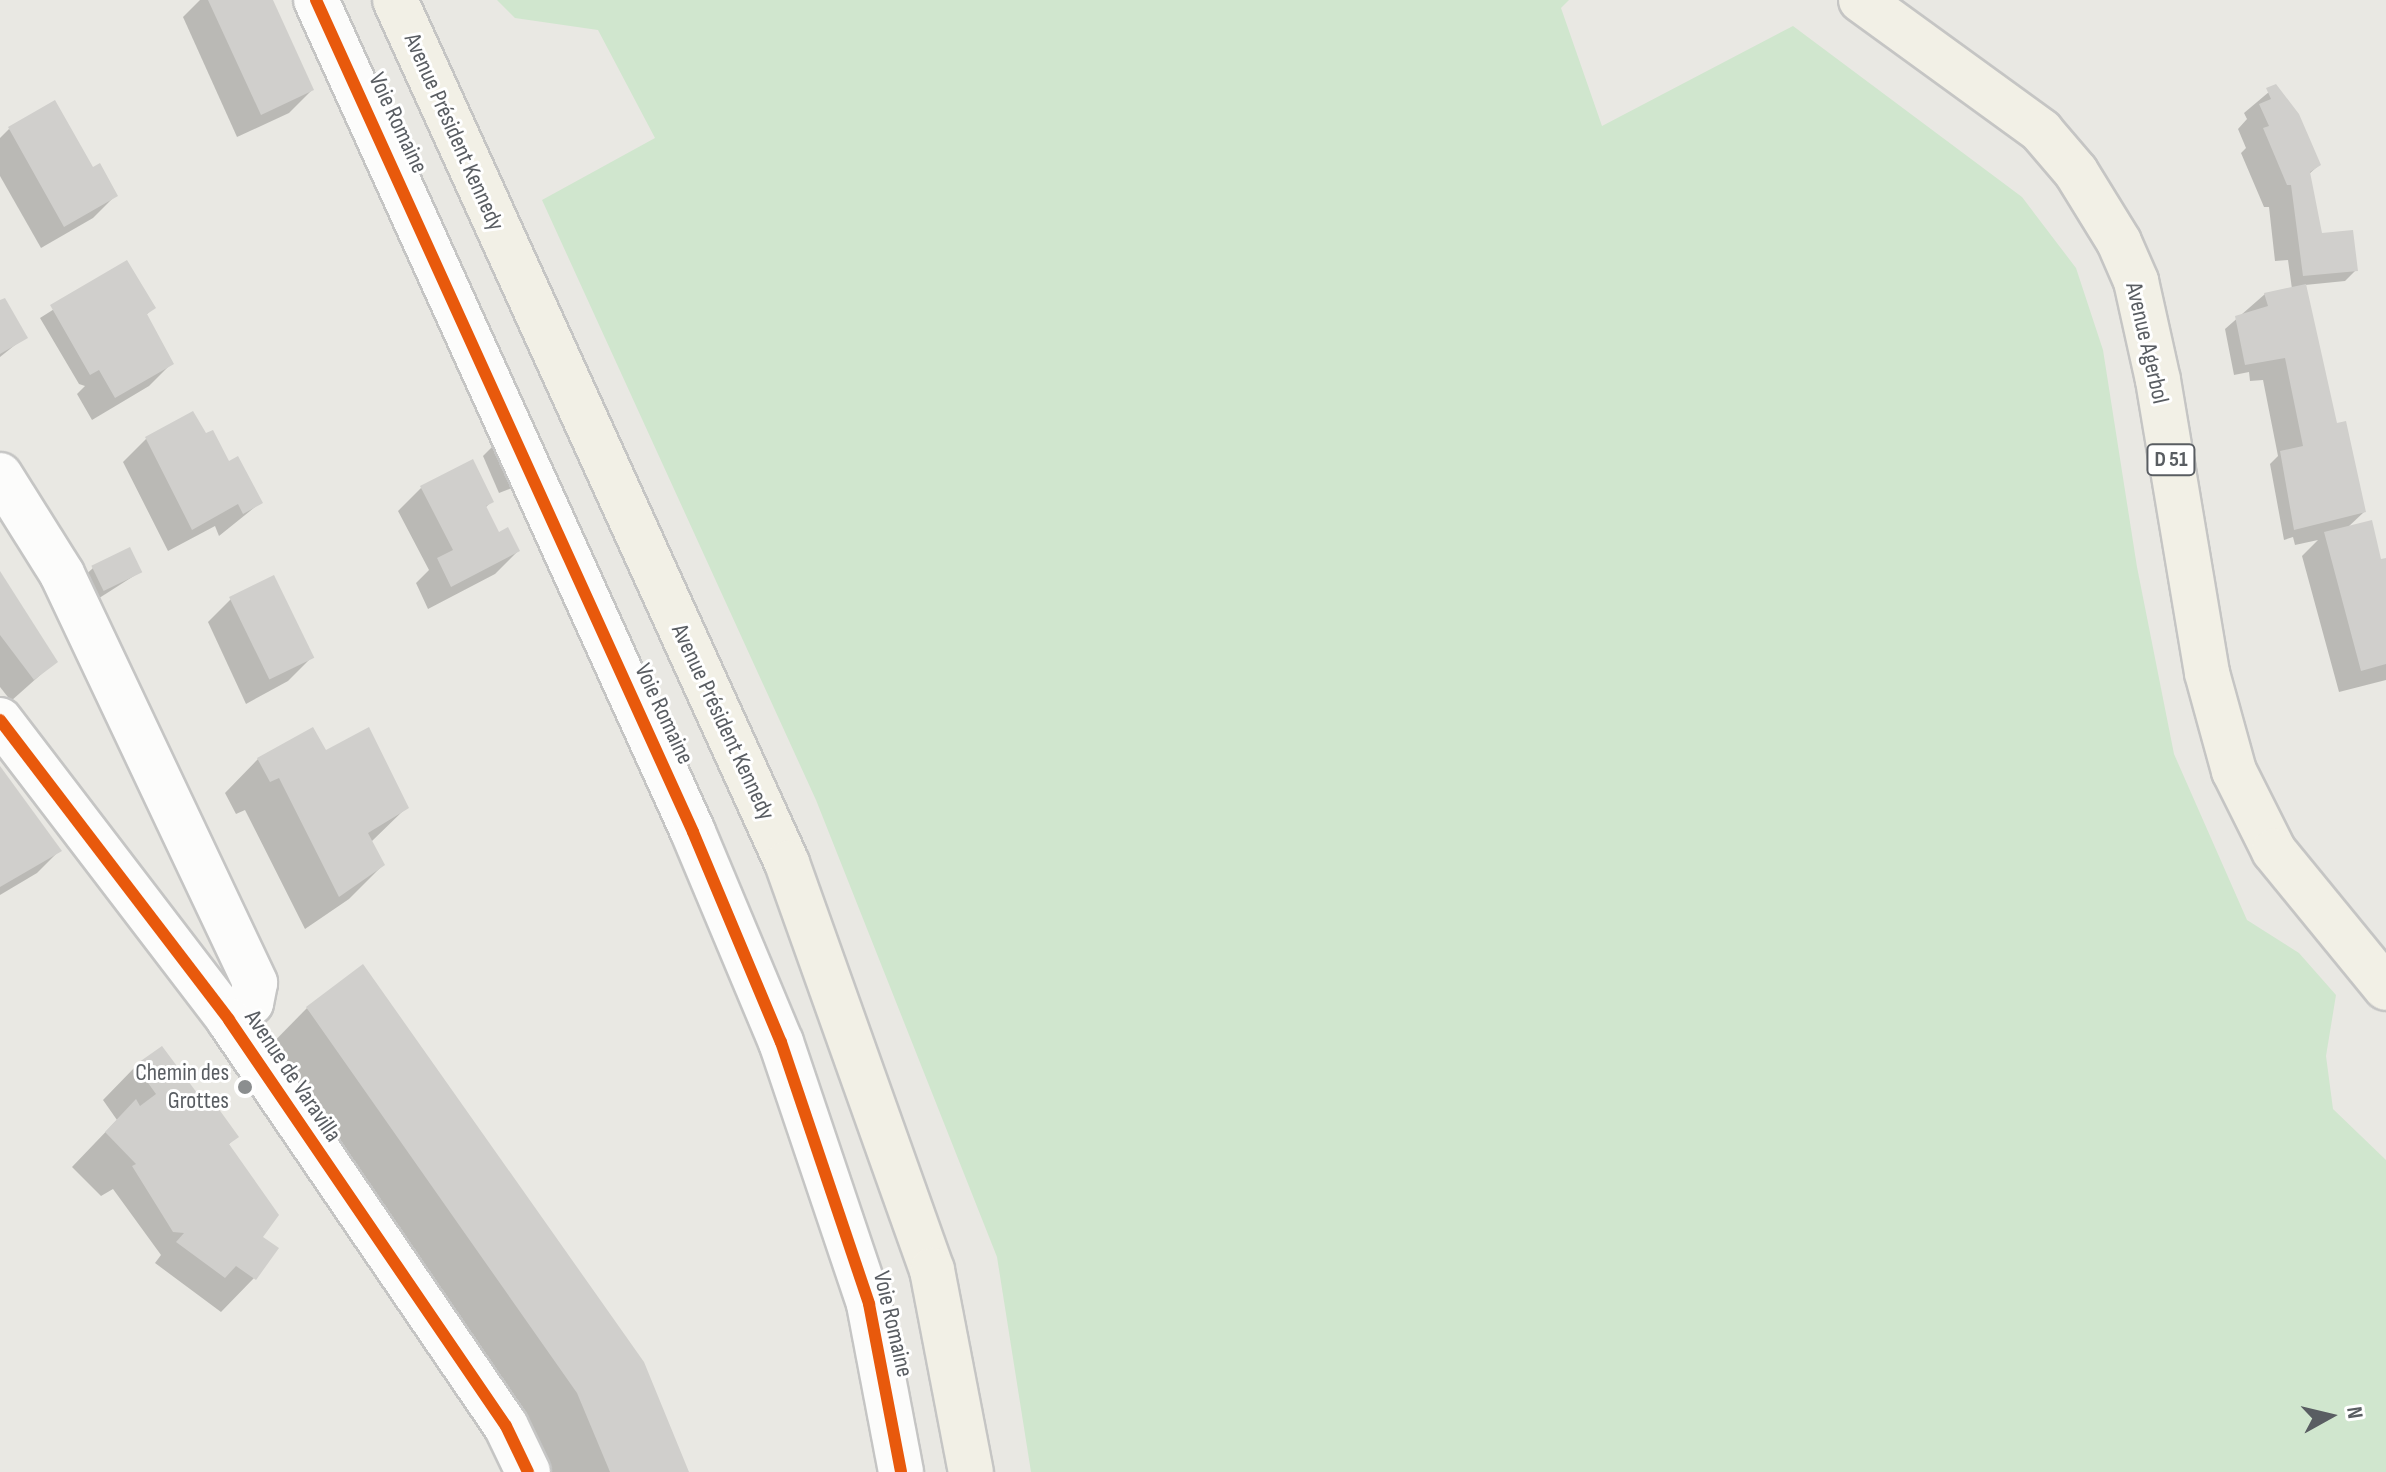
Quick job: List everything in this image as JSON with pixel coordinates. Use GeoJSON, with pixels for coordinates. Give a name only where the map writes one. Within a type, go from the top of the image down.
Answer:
{"type":"FeatureCollection","features":[{"type":"Feature","properties":{"kind":"main road","name":"Avenue Président Kennedy"},"geometry":{"type":"LineString","coordinates":[[395,0],[787,863],[932,1270],[971,1472]]}},
{"type":"Feature","properties":{"kind":"main road","name":"Avenue Agerbol"},"geometry":{"type":"LineString","coordinates":[[1861,0],[2041,131],[2076,172],[2119,242],[2136,281],[2158,380],[2207,673],[2234,771],[2274,851],[2386,988]]}},
{"type":"Feature","properties":{"kind":"street","name":"Voie Romaine"},"geometry":{"type":"LineString","coordinates":[[316,0],[693,832],[781,1042],[869,1304],[901,1472]]}},
{"type":"Feature","properties":{"kind":"street"},"geometry":{"type":"LineString","coordinates":[[0,475],[62,574],[255,983],[251,1003],[229,1020]]}},
{"type":"Feature","properties":{"kind":"street","name":"Avenue de Varavilla"},"geometry":{"type":"LineString","coordinates":[[0,720],[229,1020],[506,1426],[528,1472]]}},
{"type":"Feature","properties":{"kind":"green space"},"geometry":{"type":"Polygon","coordinates":[[[497,0],[1569,0],[1561,8],[1602,126],[1793,26],[2022,197],[2076,268],[2103,350],[2137,567],[2174,754],[2247,920],[2299,953],[2336,995],[2326,1056],[2333,1109],[2386,1160],[2386,1472],[1031,1472],[997,1257],[816,800],[542,200],[655,138],[598,30],[515,18],[497,0]]]}},
{"type":"Feature","properties":{"kind":"building"},"geometry":{"type":"Polygon","coordinates":[[[208,0],[273,0],[314,90],[261,115],[208,0]]]}},
{"type":"Feature","properties":{"kind":"building"},"geometry":{"type":"Polygon","coordinates":[[[2276,84],[2299,114],[2321,165],[2310,172],[2322,233],[2353,230],[2358,271],[2303,276],[2291,185],[2287,185],[2263,128],[2269,126],[2259,104],[2271,99],[2266,88],[2276,84]]]}},
{"type":"Feature","properties":{"kind":"building"},"geometry":{"type":"Polygon","coordinates":[[[55,100],[93,167],[100,163],[118,196],[64,227],[8,127],[55,100]]]}},
{"type":"Feature","properties":{"kind":"building"},"geometry":{"type":"Polygon","coordinates":[[[127,260],[156,308],[147,314],[174,364],[115,398],[99,370],[90,375],[50,305],[127,260]]]}},
{"type":"Feature","properties":{"kind":"building"},"geometry":{"type":"Polygon","coordinates":[[[2306,284],[2337,423],[2346,421],[2366,512],[2294,530],[2280,451],[2303,446],[2285,358],[2245,365],[2235,316],[2268,306],[2264,293],[2306,284]]]}},
{"type":"Feature","properties":{"kind":"building"},"geometry":{"type":"Polygon","coordinates":[[[5,298],[28,338],[0,354],[0,300],[5,298]]]}},
{"type":"Feature","properties":{"kind":"building"},"geometry":{"type":"Polygon","coordinates":[[[193,411],[206,433],[213,430],[229,461],[238,456],[263,503],[243,514],[238,504],[192,530],[145,437],[193,411]]]}},
{"type":"Feature","properties":{"kind":"building"},"geometry":{"type":"Polygon","coordinates":[[[473,459],[494,502],[486,506],[499,532],[508,527],[520,551],[451,587],[437,558],[453,550],[420,486],[473,459]]]}},
{"type":"Feature","properties":{"kind":"building"},"geometry":{"type":"Polygon","coordinates":[[[2372,520],[2381,559],[2386,558],[2386,664],[2361,671],[2324,532],[2372,520]]]}},
{"type":"Feature","properties":{"kind":"building"},"geometry":{"type":"Polygon","coordinates":[[[130,547],[142,572],[104,591],[91,566],[130,547]]]}},
{"type":"Feature","properties":{"kind":"building"},"geometry":{"type":"Polygon","coordinates":[[[0,571],[58,662],[34,680],[0,635],[0,571]]]}},
{"type":"Feature","properties":{"kind":"building"},"geometry":{"type":"Polygon","coordinates":[[[274,575],[314,658],[269,680],[229,597],[274,575]]]}},
{"type":"Feature","properties":{"kind":"building"},"geometry":{"type":"Polygon","coordinates":[[[313,727],[326,750],[369,727],[409,808],[368,833],[385,865],[339,897],[279,778],[270,782],[257,758],[313,727]]]}},
{"type":"Feature","properties":{"kind":"building"},"geometry":{"type":"Polygon","coordinates":[[[0,766],[62,851],[0,887],[0,766]]]}},
{"type":"Feature","properties":{"kind":"building"},"geometry":{"type":"Polygon","coordinates":[[[363,964],[644,1362],[689,1472],[610,1472],[577,1393],[306,1007],[363,964]]]}},
{"type":"Feature","properties":{"kind":"building"},"geometry":{"type":"Polygon","coordinates":[[[162,1046],[206,1105],[213,1101],[239,1137],[229,1144],[279,1215],[263,1237],[279,1248],[256,1280],[236,1266],[225,1278],[176,1242],[184,1233],[173,1232],[132,1166],[136,1164],[105,1132],[136,1099],[140,1106],[156,1094],[135,1065],[162,1046]]]}},
{"type":"Feature","properties":{"kind":"cycle path"},"geometry":{"type":"LineString","coordinates":[[316,0],[693,832],[781,1042],[869,1304],[901,1472]]}},
{"type":"Feature","properties":{"kind":"cycle path"},"geometry":{"type":"LineString","coordinates":[[0,720],[229,1020],[506,1426],[528,1472]]}},
{"type":"Feature","properties":{"kind":"place","name":"Chemin des Grottes"},"geometry":{"type":"Point","coordinates":[245,1087]}}]}
